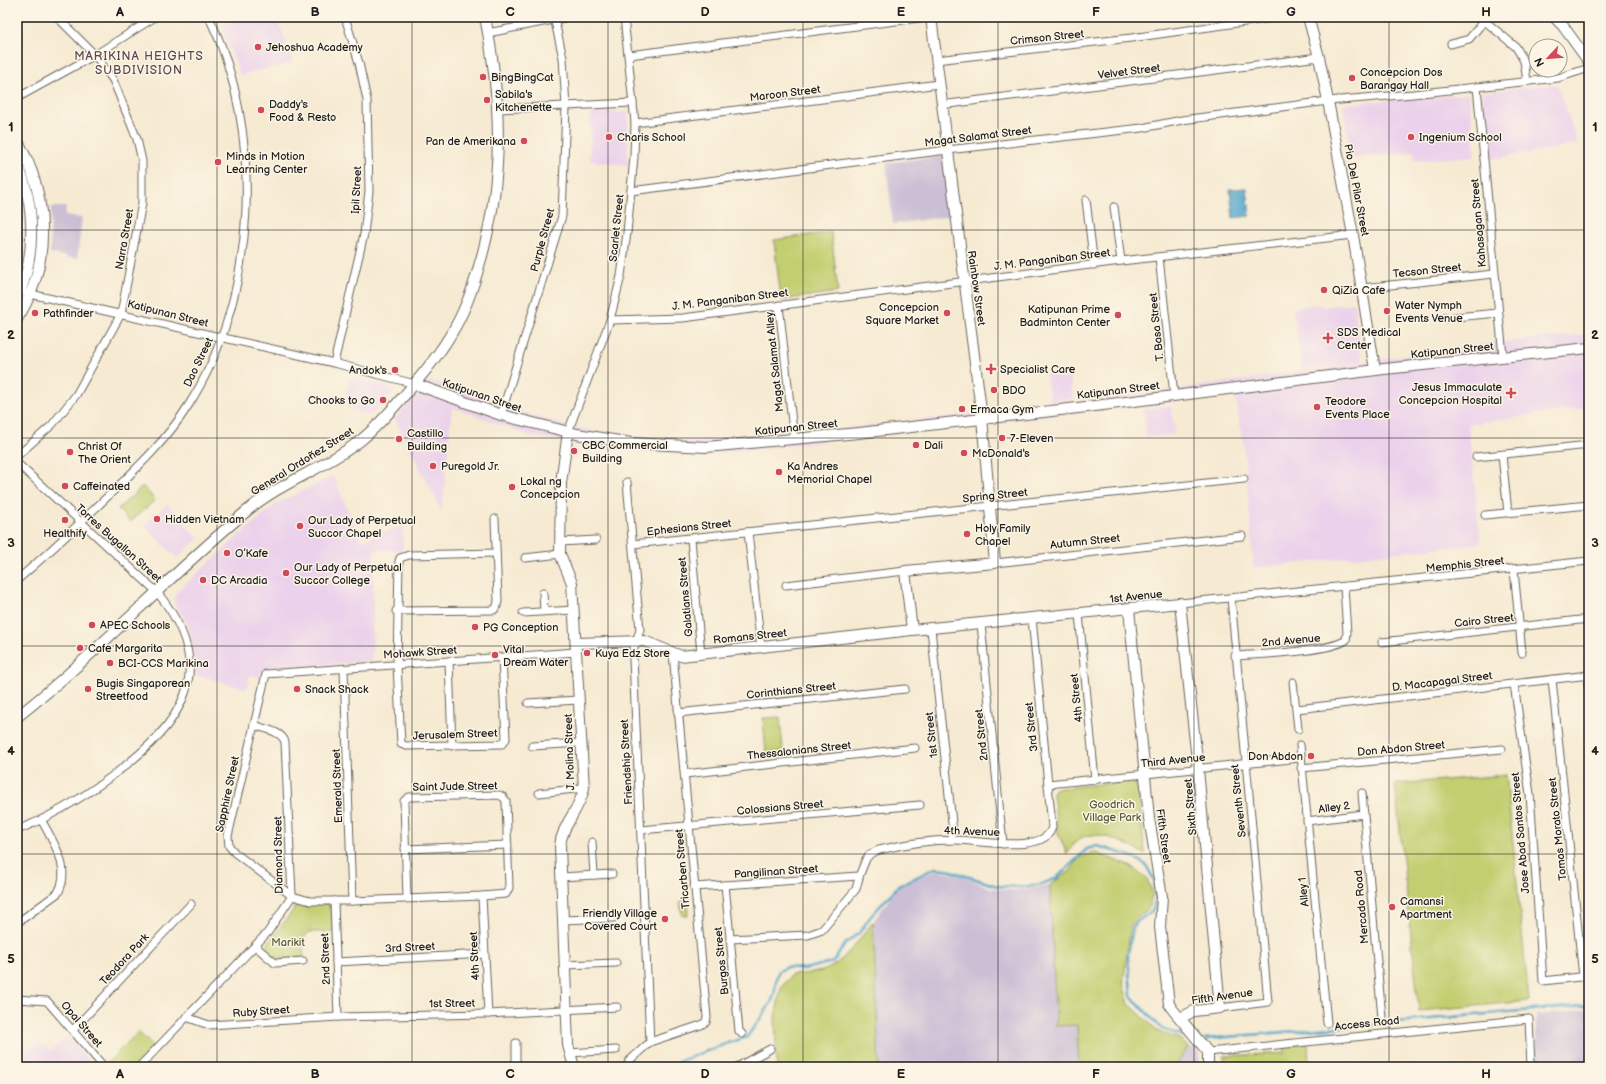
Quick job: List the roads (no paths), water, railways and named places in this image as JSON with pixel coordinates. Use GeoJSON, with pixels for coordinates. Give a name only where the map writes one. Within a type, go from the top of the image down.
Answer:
{"type":"FeatureCollection","features":[{"type":"Feature","properties":{"kind":"street","name":"Narra Street"},"geometry":{"type":"LineString","coordinates":[[17,456],[52,425],[76,395],[121,314],[142,203],[142,161],[134,128],[113,80],[95,55],[57,17]]}},
{"type":"Feature","properties":{"kind":"street"},"geometry":{"type":"LineString","coordinates":[[17,98],[95,55],[155,17]]}},
{"type":"Feature","properties":{"kind":"street","name":"Dao Street"},"geometry":{"type":"LineString","coordinates":[[17,580],[80,523],[143,462],[171,429],[189,405],[222,338],[237,281],[246,223],[246,179],[244,144],[239,108],[227,61],[209,17]]}},
{"type":"Feature","properties":{"kind":"street","name":"Ipil Street"},"geometry":{"type":"LineString","coordinates":[[334,363],[364,234],[369,191],[367,100],[359,64],[345,17]]}},
{"type":"Feature","properties":{"kind":"street","name":"General Ordoñez Street"},"geometry":{"type":"LineString","coordinates":[[17,717],[56,686],[157,592],[256,504],[283,485],[332,460],[362,439],[415,384],[454,330],[470,295],[478,269],[489,229],[496,191],[498,163],[498,109],[496,82],[485,17]]}},
{"type":"Feature","properties":{"kind":"street"},"geometry":{"type":"LineString","coordinates":[[488,33],[554,18],[568,17]]}},
{"type":"Feature","properties":{"kind":"street","name":"Scarlet Street"},"geometry":{"type":"LineString","coordinates":[[568,432],[610,320],[621,276],[631,190],[635,123],[624,17]]}},
{"type":"Feature","properties":{"kind":"street"},"geometry":{"type":"LineString","coordinates":[[629,55],[927,17]]}},
{"type":"Feature","properties":{"kind":"street","name":"Rainbow Street"},"geometry":{"type":"LineString","coordinates":[[931,17],[982,418],[995,563]]}},
{"type":"Feature","properties":{"kind":"street","name":"Crimson Street"},"geometry":{"type":"LineString","coordinates":[[936,60],[1131,38],[1280,17]]}},
{"type":"Feature","properties":{"kind":"street","name":"Pio Del Pilar Street"},"geometry":{"type":"LineString","coordinates":[[1308,17],[1319,57],[1328,101],[1353,235],[1375,370]]}},
{"type":"Feature","properties":{"kind":"street"},"geometry":{"type":"LineString","coordinates":[[1554,17],[1563,26],[1589,62]]}},
{"type":"Feature","properties":{"kind":"street","name":"Purple Street"},"geometry":{"type":"LineString","coordinates":[[501,415],[562,216],[566,107],[562,58],[554,18]]}},
{"type":"Feature","properties":{"kind":"street"},"geometry":{"type":"LineString","coordinates":[[1451,44],[1469,39],[1482,19],[1516,48],[1524,61],[1527,81]]}},
{"type":"Feature","properties":{"kind":"street","name":"Velvet Street"},"geometry":{"type":"LineString","coordinates":[[941,105],[1319,57]]}},
{"type":"Feature","properties":{"kind":"street","name":"Magat Salamat Street"},"geometry":{"type":"LineString","coordinates":[[631,190],[947,150],[1142,128],[1182,120],[1328,101],[1558,78],[1589,68]]}},
{"type":"Feature","properties":{"kind":"street","name":"Maroon Street"},"geometry":{"type":"LineString","coordinates":[[635,123],[939,84]]}},
{"type":"Feature","properties":{"kind":"street","name":"Kahasagan Street"},"geometry":{"type":"LineString","coordinates":[[1477,87],[1503,356]]}},
{"type":"Feature","properties":{"kind":"street"},"geometry":{"type":"LineString","coordinates":[[498,109],[566,107],[634,102]]}},
{"type":"Feature","properties":{"kind":"street"},"geometry":{"type":"LineString","coordinates":[[17,140],[37,184],[42,213],[42,235],[39,262],[23,295]]}},
{"type":"Feature","properties":{"kind":"street"},"geometry":{"type":"LineString","coordinates":[[17,163],[27,192],[31,222],[29,257],[23,295],[17,319]]}},
{"type":"Feature","properties":{"kind":"street"},"geometry":{"type":"LineString","coordinates":[[1086,200],[1094,265]]}},
{"type":"Feature","properties":{"kind":"street"},"geometry":{"type":"LineString","coordinates":[[1114,207],[1122,261]]}},
{"type":"Feature","properties":{"kind":"street","name":"J. M. Panganiban Street"},"geometry":{"type":"LineString","coordinates":[[610,320],[683,318],[1122,261],[1353,235]]}},
{"type":"Feature","properties":{"kind":"street","name":"T. Basa Street"},"geometry":{"type":"LineString","coordinates":[[1160,257],[1174,395]]}},
{"type":"Feature","properties":{"kind":"street","name":"Tecson Street"},"geometry":{"type":"LineString","coordinates":[[1362,288],[1494,274]]}},
{"type":"Feature","properties":{"kind":"street","name":"Katipunan Street"},"geometry":{"type":"LineString","coordinates":[[23,295],[121,314],[334,363],[415,384],[501,415],[568,432],[631,443],[693,447],[794,440],[1375,370],[1589,348]]}},
{"type":"Feature","properties":{"kind":"street","name":"Magat Salamat Alley"},"geometry":{"type":"LineString","coordinates":[[779,305],[794,440]]}},
{"type":"Feature","properties":{"kind":"street"},"geometry":{"type":"LineString","coordinates":[[1445,318],[1498,313]]}},
{"type":"Feature","properties":{"kind":"street","name":"J. Molina Street"},"geometry":{"type":"LineString","coordinates":[[568,432],[561,483],[560,554],[572,583],[580,743],[584,788],[580,803],[561,836],[561,877],[569,1053],[574,1067]]}},
{"type":"Feature","properties":{"kind":"street"},"geometry":{"type":"LineString","coordinates":[[1476,457],[1589,445]]}},
{"type":"Feature","properties":{"kind":"street"},"geometry":{"type":"LineString","coordinates":[[1502,455],[1508,512]]}},
{"type":"Feature","properties":{"kind":"street","name":"Torres Bugallon Street"},"geometry":{"type":"LineString","coordinates":[[17,463],[80,523],[157,592],[180,624],[186,640],[188,678],[179,708],[162,733],[142,753],[83,798],[42,821],[17,830]]}},
{"type":"Feature","properties":{"kind":"street","name":"Spring Street"},"geometry":{"type":"LineString","coordinates":[[748,532],[1244,479]]}},
{"type":"Feature","properties":{"kind":"street","name":"Friendship Street"},"geometry":{"type":"LineString","coordinates":[[627,482],[640,630],[633,650],[632,658],[650,1042]]}},
{"type":"Feature","properties":{"kind":"street"},"geometry":{"type":"LineString","coordinates":[[1485,515],[1589,505]]}},
{"type":"Feature","properties":{"kind":"street"},"geometry":{"type":"LineString","coordinates":[[396,612],[494,610],[498,606],[495,519]]}},
{"type":"Feature","properties":{"kind":"street"},"geometry":{"type":"LineString","coordinates":[[748,532],[761,647]]}},
{"type":"Feature","properties":{"kind":"street","name":"Ephesians Street"},"geometry":{"type":"LineString","coordinates":[[633,544],[748,532]]}},
{"type":"Feature","properties":{"kind":"street","name":"Autumn Street"},"geometry":{"type":"LineString","coordinates":[[786,584],[1242,536]]}},
{"type":"Feature","properties":{"kind":"street","name":"Galatians Street"},"geometry":{"type":"LineString","coordinates":[[691,538],[701,654]]}},
{"type":"Feature","properties":{"kind":"street"},"geometry":{"type":"LineString","coordinates":[[560,542],[596,540]]}},
{"type":"Feature","properties":{"kind":"street"},"geometry":{"type":"LineString","coordinates":[[397,665],[396,612],[398,563],[400,558],[409,555],[496,552]]}},
{"type":"Feature","properties":{"kind":"street"},"geometry":{"type":"LineString","coordinates":[[525,558],[560,554]]}},
{"type":"Feature","properties":{"kind":"street","name":"Memphis Street"},"geometry":{"type":"LineString","coordinates":[[1344,587],[1589,561]]}},
{"type":"Feature","properties":{"kind":"street"},"geometry":{"type":"LineString","coordinates":[[1514,570],[1522,653]]}},
{"type":"Feature","properties":{"kind":"street"},"geometry":{"type":"LineString","coordinates":[[905,571],[912,630]]}},
{"type":"Feature","properties":{"kind":"street","name":"1st Avenue"},"geometry":{"type":"LineString","coordinates":[[931,629],[1344,587]]}},
{"type":"Feature","properties":{"kind":"street","name":"2nd Avenue"},"geometry":{"type":"LineString","coordinates":[[1236,656],[1324,648],[1346,640],[1344,587]]}},
{"type":"Feature","properties":{"kind":"street"},"geometry":{"type":"LineString","coordinates":[[543,593],[544,611]]}},
{"type":"Feature","properties":{"kind":"street","name":"Seventh Street"},"geometry":{"type":"LineString","coordinates":[[1230,598],[1268,1002]]}},
{"type":"Feature","properties":{"kind":"street","name":"Sixth Street"},"geometry":{"type":"LineString","coordinates":[[1180,603],[1198,769],[1220,1008]]}},
{"type":"Feature","properties":{"kind":"street","name":"Fifth Street"},"geometry":{"type":"LineString","coordinates":[[1129,608],[1154,853],[1162,897],[1160,928],[1169,1004],[1208,1052]]}},
{"type":"Feature","properties":{"kind":"street"},"geometry":{"type":"LineString","coordinates":[[523,613],[574,610]]}},
{"type":"Feature","properties":{"kind":"street","name":"4th Street"},"geometry":{"type":"LineString","coordinates":[[1079,614],[1095,780]]}},
{"type":"Feature","properties":{"kind":"street","name":"3rd Street"},"geometry":{"type":"LineString","coordinates":[[1032,618],[1052,826],[1050,834]]}},
{"type":"Feature","properties":{"kind":"street","name":"Cairo Street"},"geometry":{"type":"LineString","coordinates":[[1382,642],[1589,620]]}},
{"type":"Feature","properties":{"kind":"street","name":"2nd Street"},"geometry":{"type":"LineString","coordinates":[[981,624],[1003,844]]}},
{"type":"Feature","properties":{"kind":"street","name":"Romans Street"},"geometry":{"type":"LineString","coordinates":[[576,648],[637,640],[644,641],[681,656],[931,629]]}},
{"type":"Feature","properties":{"kind":"street","name":"1st Street"},"geometry":{"type":"LineString","coordinates":[[931,629],[952,832],[951,840]]}},
{"type":"Feature","properties":{"kind":"street","name":"Mohawk Street"},"geometry":{"type":"LineString","coordinates":[[266,674],[502,658],[576,648]]}},
{"type":"Feature","properties":{"kind":"street","name":"Tricarben Street"},"geometry":{"type":"LineString","coordinates":[[650,1042],[706,1022],[707,1017],[673,654]]}},
{"type":"Feature","properties":{"kind":"street","name":"Jerusalem Street"},"geometry":{"type":"LineString","coordinates":[[397,665],[401,744],[406,746],[499,745],[506,739],[502,658]]}},
{"type":"Feature","properties":{"kind":"street"},"geometry":{"type":"LineString","coordinates":[[449,661],[452,746]]}},
{"type":"Feature","properties":{"kind":"street","name":"Emerald Street"},"geometry":{"type":"LineString","coordinates":[[344,669],[352,901]]}},
{"type":"Feature","properties":{"kind":"street","name":"Sapphire Street"},"geometry":{"type":"LineString","coordinates":[[266,674],[228,836],[229,846],[235,853],[292,896],[310,901],[352,901],[407,898]]}},
{"type":"Feature","properties":{"kind":"street"},"geometry":{"type":"LineString","coordinates":[[1588,675],[1589,689]]}},
{"type":"Feature","properties":{"kind":"street","name":"D. Macapagal Street"},"geometry":{"type":"LineString","coordinates":[[1296,709],[1588,675]]}},
{"type":"Feature","properties":{"kind":"street","name":"Tomas Morato Street"},"geometry":{"type":"LineString","coordinates":[[1552,679],[1586,976]]}},
{"type":"Feature","properties":{"kind":"street"},"geometry":{"type":"LineString","coordinates":[[1293,682],[1298,729]]}},
{"type":"Feature","properties":{"kind":"street","name":"Jose Abad Santos Street"},"geometry":{"type":"LineString","coordinates":[[1514,684],[1530,794],[1543,981],[1586,976]]}},
{"type":"Feature","properties":{"kind":"street","name":"Corinthians Street"},"geometry":{"type":"LineString","coordinates":[[678,713],[905,690]]}},
{"type":"Feature","properties":{"kind":"street"},"geometry":{"type":"LineString","coordinates":[[528,703],[578,700]]}},
{"type":"Feature","properties":{"kind":"street","name":"Diamond Street"},"geometry":{"type":"LineString","coordinates":[[140,1067],[268,932],[292,896],[284,737],[254,725]]}},
{"type":"Feature","properties":{"kind":"street"},"geometry":{"type":"LineString","coordinates":[[532,746],[580,743]]}},
{"type":"Feature","properties":{"kind":"street","name":"Alley 1"},"geometry":{"type":"LineString","coordinates":[[1300,745],[1300,758],[1327,1023]]}},
{"type":"Feature","properties":{"kind":"street","name":"Thessalonians Street"},"geometry":{"type":"LineString","coordinates":[[685,774],[915,748]]}},
{"type":"Feature","properties":{"kind":"street","name":"Don Abdon Street"},"geometry":{"type":"LineString","coordinates":[[1301,768],[1502,749]]}},
{"type":"Feature","properties":{"kind":"street","name":"Third Avenue"},"geometry":{"type":"LineString","coordinates":[[1048,784],[1300,758]]}},
{"type":"Feature","properties":{"kind":"street"},"geometry":{"type":"LineString","coordinates":[[539,793],[584,788]]}},
{"type":"Feature","properties":{"kind":"street","name":"Mercado Road"},"geometry":{"type":"LineString","coordinates":[[1362,793],[1382,1018]]}},
{"type":"Feature","properties":{"kind":"street","name":"Saint Jude Street"},"geometry":{"type":"LineString","coordinates":[[499,795],[506,801],[508,845],[508,892],[504,894],[482,896],[407,898],[404,801],[409,796],[499,795]]}},
{"type":"Feature","properties":{"kind":"street","name":"Colossians Street"},"geometry":{"type":"LineString","coordinates":[[641,830],[920,805]]}},
{"type":"Feature","properties":{"kind":"street","name":"Alley 2"},"geometry":{"type":"LineString","coordinates":[[1307,821],[1364,814]]}},
{"type":"Feature","properties":{"kind":"street"},"geometry":{"type":"LineString","coordinates":[[17,923],[58,893],[60,888],[63,874],[62,863],[42,821]]}},
{"type":"Feature","properties":{"kind":"street","name":"4th Avenue"},"geometry":{"type":"LineString","coordinates":[[859,876],[866,859],[873,852],[883,849],[951,840],[1003,844],[1032,842],[1044,838],[1050,834]]}},
{"type":"Feature","properties":{"kind":"street"},"geometry":{"type":"LineString","coordinates":[[592,842],[594,875]]}},
{"type":"Feature","properties":{"kind":"street"},"geometry":{"type":"LineString","coordinates":[[405,850],[508,845]]}},
{"type":"Feature","properties":{"kind":"street"},"geometry":{"type":"LineString","coordinates":[[561,877],[612,874]]}},
{"type":"Feature","properties":{"kind":"street"},"geometry":{"type":"LineString","coordinates":[[730,939],[808,934],[820,931],[827,926],[854,892],[858,886],[859,876]]}},
{"type":"Feature","properties":{"kind":"street","name":"Pangilinan Street"},"geometry":{"type":"LineString","coordinates":[[694,887],[859,876]]}},
{"type":"Feature","properties":{"kind":"street","name":"Burgos Street"},"geometry":{"type":"LineString","coordinates":[[725,885],[739,1031],[742,1034]]}},
{"type":"Feature","properties":{"kind":"street","name":"4th Street"},"geometry":{"type":"LineString","coordinates":[[482,896],[488,1014]]}},
{"type":"Feature","properties":{"kind":"street","name":"2nd Street"},"geometry":{"type":"LineString","coordinates":[[334,901],[338,1017]]}},
{"type":"Feature","properties":{"kind":"street","name":"Teodora Park"},"geometry":{"type":"LineString","coordinates":[[73,1030],[191,904]]}},
{"type":"Feature","properties":{"kind":"street"},"geometry":{"type":"LineString","coordinates":[[563,920],[613,918]]}},
{"type":"Feature","properties":{"kind":"street"},"geometry":{"type":"LineString","coordinates":[[255,946],[276,963],[303,962]]}},
{"type":"Feature","properties":{"kind":"street","name":"3rd Street"},"geometry":{"type":"LineString","coordinates":[[336,962],[485,954]]}},
{"type":"Feature","properties":{"kind":"street"},"geometry":{"type":"LineString","coordinates":[[565,965],[616,963]]}},
{"type":"Feature","properties":{"kind":"street","name":"Opal Street"},"geometry":{"type":"LineString","coordinates":[[17,999],[47,1001],[104,1067]]}},
{"type":"Feature","properties":{"kind":"street","name":"Fifth Avenue"},"geometry":{"type":"LineString","coordinates":[[1183,1021],[1194,1011],[1268,1002]]}},
{"type":"Feature","properties":{"kind":"street","name":"1st Street"},"geometry":{"type":"LineString","coordinates":[[338,1017],[488,1014],[617,1007]]}},
{"type":"Feature","properties":{"kind":"street","name":"Ruby Street"},"geometry":{"type":"LineString","coordinates":[[186,1018],[209,1025],[338,1017]]}},
{"type":"Feature","properties":{"kind":"street","name":"Access Road"},"geometry":{"type":"LineString","coordinates":[[1208,1052],[1529,1019],[1531,1067]]}},
{"type":"Feature","properties":{"kind":"street"},"geometry":{"type":"LineString","coordinates":[[627,1067],[629,1061],[650,1042]]}},
{"type":"Feature","properties":{"kind":"street"},"geometry":{"type":"LineString","coordinates":[[516,1043],[516,1067]]}},
{"type":"Feature","properties":{"kind":"street"},"geometry":{"type":"LineString","coordinates":[[737,1067],[747,1064],[770,1049]]}},
{"type":"Feature","properties":{"kind":"street"},"geometry":{"type":"LineString","coordinates":[[569,1053],[616,1050]]}},
{"type":"Feature","properties":{"kind":"street"},"geometry":{"type":"LineString","coordinates":[[1208,1052],[1208,1067]]}},
{"type":"Feature","properties":{"kind":"street"},"geometry":{"type":"LineString","coordinates":[[17,1063],[19,1067]]}},
{"type":"Feature","properties":{"kind":"water"},"geometry":{"type":"Polygon","coordinates":[[[1247,188],[1250,216],[1233,218],[1230,189],[1247,188]]]}},
{"type":"Feature","properties":{"kind":"waterway"},"geometry":{"type":"LineString","coordinates":[[664,1067],[747,1037],[771,1002],[779,971],[787,967],[804,969],[833,962],[846,943],[859,933],[871,916],[898,886],[935,868],[945,869],[997,886],[1022,887],[1042,884],[1057,878],[1087,849],[1097,846],[1131,856],[1145,864],[1154,879],[1156,898],[1153,910],[1134,924],[1128,954],[1131,996],[1162,1029],[1193,1039]]}},
{"type":"Feature","properties":{"kind":"waterway"},"geometry":{"type":"LineString","coordinates":[[1205,1039],[1589,1005]]}},
{"type":"Feature","properties":{"kind":"place","name":"Jehoshua Academy"},"geometry":{"type":"Point","coordinates":[258,47]}},
{"type":"Feature","properties":{"kind":"place","name":"BingBingCat"},"geometry":{"type":"Point","coordinates":[483,77]}},
{"type":"Feature","properties":{"kind":"place","name":"Concepcion Dos Barangay Hall"},"geometry":{"type":"Point","coordinates":[1352,78]}},
{"type":"Feature","properties":{"kind":"place","name":"Sabila's Kitchenette"},"geometry":{"type":"Point","coordinates":[487,100]}},
{"type":"Feature","properties":{"kind":"place","name":"Daddy's Food & Resto"},"geometry":{"type":"Point","coordinates":[261,110]}},
{"type":"Feature","properties":{"kind":"place","name":"Charis School"},"geometry":{"type":"Point","coordinates":[609,137]}},
{"type":"Feature","properties":{"kind":"place","name":"Ingenium School"},"geometry":{"type":"Point","coordinates":[1411,137]}},
{"type":"Feature","properties":{"kind":"place","name":"Pan de Amerikana"},"geometry":{"type":"Point","coordinates":[524,141]}},
{"type":"Feature","properties":{"kind":"place","name":"Minds in Motion Learning Center"},"geometry":{"type":"Point","coordinates":[218,162]}},
{"type":"Feature","properties":{"kind":"place","name":"QiZia Cafe"},"geometry":{"type":"Point","coordinates":[1324,290]}},
{"type":"Feature","properties":{"kind":"place","name":"Water Nymph Events Venue"},"geometry":{"type":"Point","coordinates":[1387,311]}},
{"type":"Feature","properties":{"kind":"place","name":"Pathfinder"},"geometry":{"type":"Point","coordinates":[35,313]}},
{"type":"Feature","properties":{"kind":"place","name":"Concepcion Square Market"},"geometry":{"type":"Point","coordinates":[947,313]}},
{"type":"Feature","properties":{"kind":"place","name":"Katipunan Prime Badminton Center"},"geometry":{"type":"Point","coordinates":[1118,315]}},
{"type":"Feature","properties":{"kind":"place","name":"SDS Medical Center"},"geometry":{"type":"Point","coordinates":[1328,338]}},
{"type":"Feature","properties":{"kind":"place","name":"Specialist Care"},"geometry":{"type":"Point","coordinates":[991,369]}},
{"type":"Feature","properties":{"kind":"place","name":"Andok's"},"geometry":{"type":"Point","coordinates":[395,370]}},
{"type":"Feature","properties":{"kind":"place","name":"BDO"},"geometry":{"type":"Point","coordinates":[994,390]}},
{"type":"Feature","properties":{"kind":"place","name":"Jesus Immaculate Concepcion Hospital"},"geometry":{"type":"Point","coordinates":[1511,393]}},
{"type":"Feature","properties":{"kind":"place","name":"Chooks to Go"},"geometry":{"type":"Point","coordinates":[383,400]}},
{"type":"Feature","properties":{"kind":"place","name":"Teodore Events Place"},"geometry":{"type":"Point","coordinates":[1317,407]}},
{"type":"Feature","properties":{"kind":"place","name":"Ermaca Gym"},"geometry":{"type":"Point","coordinates":[962,409]}},
{"type":"Feature","properties":{"kind":"place","name":"7-Eleven"},"geometry":{"type":"Point","coordinates":[1002,438]}},
{"type":"Feature","properties":{"kind":"place","name":"Castillo Building"},"geometry":{"type":"Point","coordinates":[399,439]}},
{"type":"Feature","properties":{"kind":"place","name":"Dali"},"geometry":{"type":"Point","coordinates":[916,445]}},
{"type":"Feature","properties":{"kind":"place","name":"CBC Commercial Building"},"geometry":{"type":"Point","coordinates":[574,451]}},
{"type":"Feature","properties":{"kind":"place","name":"Christ Of The Orient"},"geometry":{"type":"Point","coordinates":[70,452]}},
{"type":"Feature","properties":{"kind":"place","name":"McDonald's"},"geometry":{"type":"Point","coordinates":[964,453]}},
{"type":"Feature","properties":{"kind":"place","name":"Puregold Jr."},"geometry":{"type":"Point","coordinates":[433,466]}},
{"type":"Feature","properties":{"kind":"place","name":"Ka Andres Memorial Chapel"},"geometry":{"type":"Point","coordinates":[779,472]}},
{"type":"Feature","properties":{"kind":"place","name":"Caffeinated"},"geometry":{"type":"Point","coordinates":[65,486]}},
{"type":"Feature","properties":{"kind":"place","name":"Lokal ng Concepcion"},"geometry":{"type":"Point","coordinates":[512,487]}},
{"type":"Feature","properties":{"kind":"place","name":"Hidden Vietnam"},"geometry":{"type":"Point","coordinates":[157,519]}},
{"type":"Feature","properties":{"kind":"place","name":"Healthify"},"geometry":{"type":"Point","coordinates":[65,520]}},
{"type":"Feature","properties":{"kind":"place","name":"Our Lady of Perpetual Succor Chapel"},"geometry":{"type":"Point","coordinates":[300,526]}},
{"type":"Feature","properties":{"kind":"place","name":"Holy Family Chapel"},"geometry":{"type":"Point","coordinates":[967,534]}},
{"type":"Feature","properties":{"kind":"place","name":"O’Kafe"},"geometry":{"type":"Point","coordinates":[227,553]}},
{"type":"Feature","properties":{"kind":"place","name":"Our Lady of Perpetual Succor College"},"geometry":{"type":"Point","coordinates":[286,573]}},
{"type":"Feature","properties":{"kind":"place","name":"DC Arcadia"},"geometry":{"type":"Point","coordinates":[203,580]}},
{"type":"Feature","properties":{"kind":"place","name":"APEC Schools"},"geometry":{"type":"Point","coordinates":[92,625]}},
{"type":"Feature","properties":{"kind":"place","name":"PG Conception"},"geometry":{"type":"Point","coordinates":[475,627]}},
{"type":"Feature","properties":{"kind":"place","name":"Cafe Margarita"},"geometry":{"type":"Point","coordinates":[80,648]}},
{"type":"Feature","properties":{"kind":"place","name":"Kuya Edz Store"},"geometry":{"type":"Point","coordinates":[587,653]}},
{"type":"Feature","properties":{"kind":"place","name":"Vital Dream Water"},"geometry":{"type":"Point","coordinates":[495,655]}},
{"type":"Feature","properties":{"kind":"place","name":"BCI-CCS Marikina"},"geometry":{"type":"Point","coordinates":[110,663]}},
{"type":"Feature","properties":{"kind":"place","name":"Bugis Singaporean Streetfood"},"geometry":{"type":"Point","coordinates":[88,689]}},
{"type":"Feature","properties":{"kind":"place","name":"Snack Shack"},"geometry":{"type":"Point","coordinates":[297,689]}},
{"type":"Feature","properties":{"kind":"place","name":"Don Abdon"},"geometry":{"type":"Point","coordinates":[1311,756]}},
{"type":"Feature","properties":{"kind":"place","name":"Camansi Apartment"},"geometry":{"type":"Point","coordinates":[1392,907]}},
{"type":"Feature","properties":{"kind":"place","name":"Friendly Village Covered Court"},"geometry":{"type":"Point","coordinates":[665,919]}},
{"type":"Feature","properties":{"kind":"district","name":"MARIKINA HEIGHTS SUBDIVISION"},"geometry":{"type":"Point","coordinates":[139,63]}},
{"type":"Feature","properties":{"kind":"park label","name":"Goodrich Village Park"},"geometry":{"type":"Point","coordinates":[1112,810]}},
{"type":"Feature","properties":{"kind":"park label","name":"Marikit"},"geometry":{"type":"Point","coordinates":[288,942]}}]}
